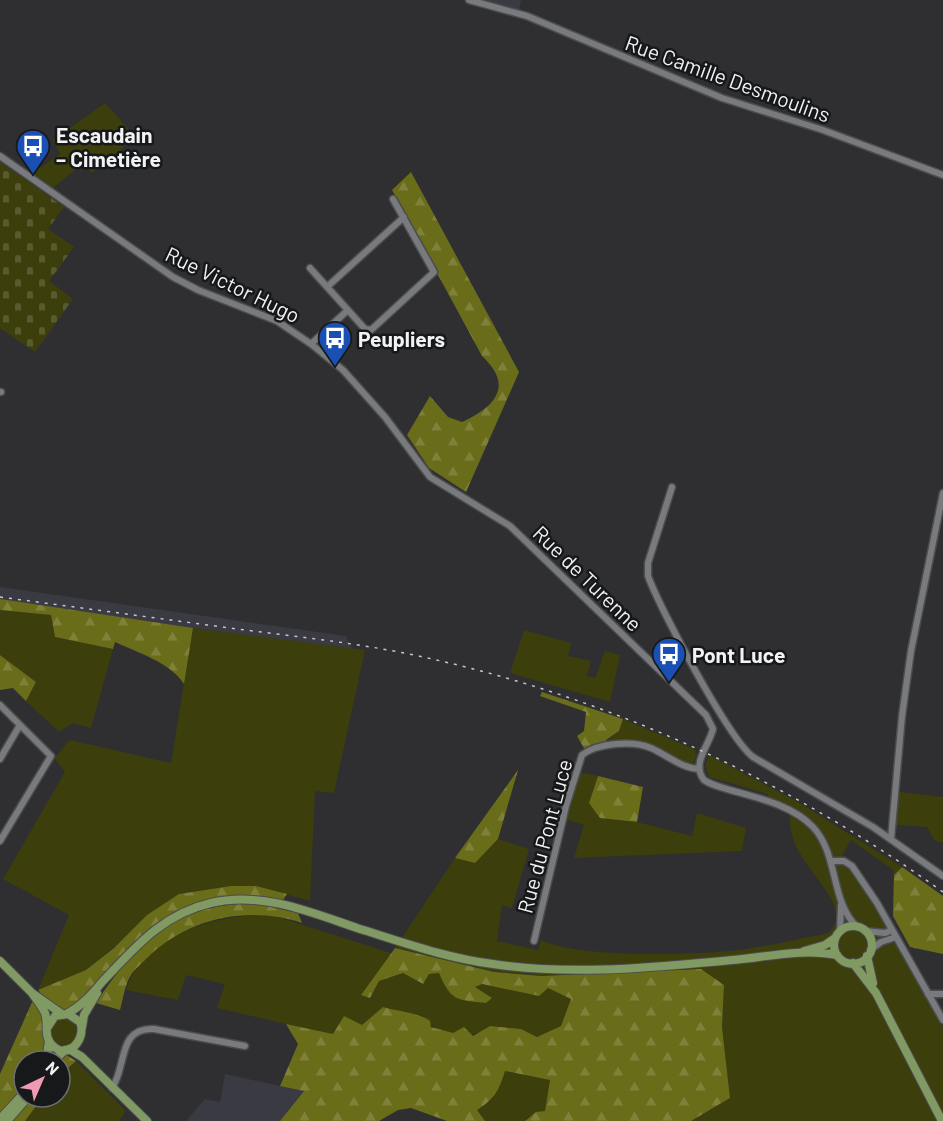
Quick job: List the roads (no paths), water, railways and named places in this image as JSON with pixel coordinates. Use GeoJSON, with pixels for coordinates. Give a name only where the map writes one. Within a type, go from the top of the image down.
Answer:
{"type":"FeatureCollection","features":[{"type":"Feature","properties":{"kind":"main road"},"geometry":{"type":"LineString","coordinates":[[47,1028],[51,1019],[80,1005],[141,940],[166,921],[203,905],[237,899],[288,906],[427,950],[512,967],[599,969],[732,960],[793,953],[825,945],[847,927],[861,929],[870,940],[869,953],[876,993]]}},
{"type":"Feature","properties":{"kind":"main road"},"geometry":{"type":"LineString","coordinates":[[838,934],[834,945],[837,955],[843,961],[853,963],[876,993],[941,1121]]}},
{"type":"Feature","properties":{"kind":"main road"},"geometry":{"type":"LineString","coordinates":[[793,953],[837,955]]}},
{"type":"Feature","properties":{"kind":"main road"},"geometry":{"type":"LineString","coordinates":[[853,963],[869,953]]}},
{"type":"Feature","properties":{"kind":"main road"},"geometry":{"type":"LineString","coordinates":[[0,961],[32,993],[64,1014],[77,1019],[82,1027]]}},
{"type":"Feature","properties":{"kind":"main road"},"geometry":{"type":"LineString","coordinates":[[112,972],[86,1011],[81,1040],[85,1054],[96,1070],[147,1121]]}},
{"type":"Feature","properties":{"kind":"main road"},"geometry":{"type":"LineString","coordinates":[[32,993],[45,1014],[49,1041],[47,1049]]}},
{"type":"Feature","properties":{"kind":"main road"},"geometry":{"type":"LineString","coordinates":[[68,1049],[81,1040]]}},
{"type":"Feature","properties":{"kind":"main road"},"geometry":{"type":"LineString","coordinates":[[49,1041],[56,1048],[62,1049]]}},
{"type":"Feature","properties":{"kind":"main road"},"geometry":{"type":"LineString","coordinates":[[72,1053],[96,1070]]}},
{"type":"Feature","properties":{"kind":"main road"},"geometry":{"type":"LineString","coordinates":[[0,1119],[12,1106]]}},
{"type":"Feature","properties":{"kind":"main road"},"geometry":{"type":"LineString","coordinates":[[7,1121],[18,1109]]}},
{"type":"Feature","properties":{"kind":"street","name":"Rue Camille Desmoulins"},"geometry":{"type":"LineString","coordinates":[[469,0],[531,17],[586,43],[727,100],[823,130],[943,174]]}},
{"type":"Feature","properties":{"kind":"street","name":"Rue Victor Hugo"},"geometry":{"type":"LineString","coordinates":[[0,156],[173,277],[198,290],[277,321],[310,344],[346,374],[404,440]]}},
{"type":"Feature","properties":{"kind":"street"},"geometry":{"type":"LineString","coordinates":[[310,268],[365,329],[371,330],[434,273],[393,199]]}},
{"type":"Feature","properties":{"kind":"street"},"geometry":{"type":"LineString","coordinates":[[327,288],[404,217]]}},
{"type":"Feature","properties":{"kind":"street"},"geometry":{"type":"LineString","coordinates":[[310,344],[348,310]]}},
{"type":"Feature","properties":{"kind":"street","name":"Rue de Turenne"},"geometry":{"type":"LineString","coordinates":[[404,440],[436,482],[498,518],[517,533],[701,710],[712,726]]}},
{"type":"Feature","properties":{"kind":"street"},"geometry":{"type":"LineString","coordinates":[[672,487],[648,563],[648,576],[726,722],[750,755],[891,839],[943,876]]}},
{"type":"Feature","properties":{"kind":"street"},"geometry":{"type":"LineString","coordinates":[[891,839],[902,716],[912,640],[943,493]]}},
{"type":"Feature","properties":{"kind":"street"},"geometry":{"type":"LineString","coordinates":[[0,705],[51,756],[0,841]]}},
{"type":"Feature","properties":{"kind":"street"},"geometry":{"type":"LineString","coordinates":[[726,722],[712,726],[699,770],[702,777],[710,784],[774,803],[801,817],[819,834],[831,861],[841,899],[850,919],[861,929],[885,933],[892,930]]}},
{"type":"Feature","properties":{"kind":"street"},"geometry":{"type":"LineString","coordinates":[[0,759],[20,725]]}},
{"type":"Feature","properties":{"kind":"street","name":"Rue du Pont Luce"},"geometry":{"type":"LineString","coordinates":[[534,941],[566,806],[582,755],[605,747],[640,745],[653,748],[688,768],[699,770]]}},
{"type":"Feature","properties":{"kind":"street"},"geometry":{"type":"LineString","coordinates":[[831,861],[844,861],[852,866],[892,930],[943,1020]]}},
{"type":"Feature","properties":{"kind":"street"},"geometry":{"type":"LineString","coordinates":[[838,934],[841,899]]}},
{"type":"Feature","properties":{"kind":"street"},"geometry":{"type":"LineString","coordinates":[[869,953],[881,942],[896,937]]}},
{"type":"Feature","properties":{"kind":"street"},"geometry":{"type":"LineString","coordinates":[[928,994],[943,994]]}},
{"type":"Feature","properties":{"kind":"street"},"geometry":{"type":"LineString","coordinates":[[112,1088],[118,1077],[125,1045],[141,1030],[154,1029],[245,1046]]}},
{"type":"Feature","properties":{"kind":"railway"},"geometry":{"type":"LineString","coordinates":[[0,597],[389,650],[481,671],[552,692],[688,745],[754,777],[882,850],[943,892]]}},
{"type":"Feature","properties":{"kind":"place","name":"Escaudain – Cimetière"},"geometry":{"type":"Point","coordinates":[33,175]}},
{"type":"Feature","properties":{"kind":"place","name":"Peupliers"},"geometry":{"type":"Point","coordinates":[335,367]}},
{"type":"Feature","properties":{"kind":"place","name":"Pont Luce"},"geometry":{"type":"Point","coordinates":[669,683]}}]}
